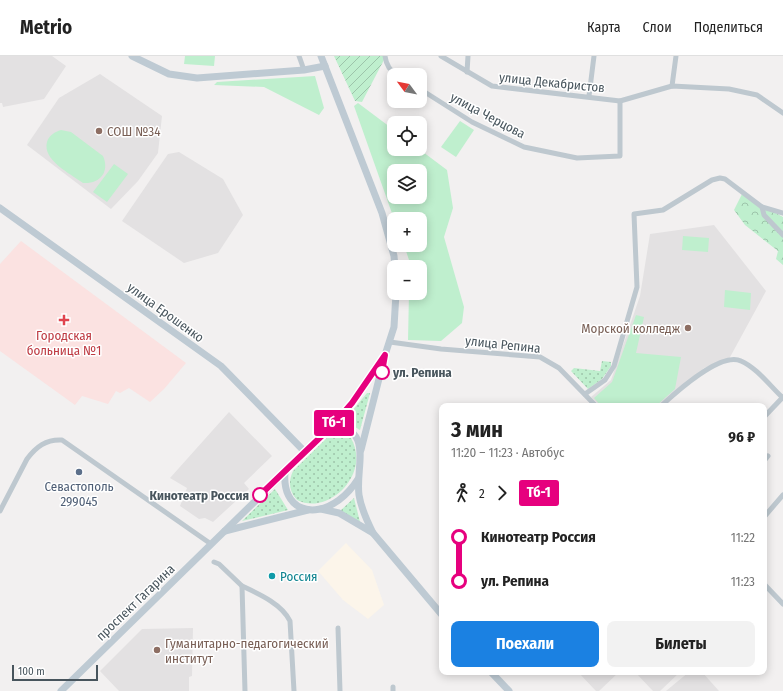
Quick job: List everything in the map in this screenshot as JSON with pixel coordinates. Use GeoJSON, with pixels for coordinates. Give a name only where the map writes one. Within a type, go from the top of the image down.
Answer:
{"type":"FeatureCollection","features":[{"type":"Feature","properties":{"kind":"main road"},"geometry":{"type":"LineString","coordinates":[[132,56],[168,74],[196,78],[304,70],[324,66]]}},
{"type":"Feature","properties":{"kind":"main road"},"geometry":{"type":"LineString","coordinates":[[321,56],[382,213],[394,260]]}},
{"type":"Feature","properties":{"kind":"main road","name":"улица Ерошенко"},"geometry":{"type":"LineString","coordinates":[[0,208],[221,366],[305,452]]}},
{"type":"Feature","properties":{"kind":"main road"},"geometry":{"type":"LineString","coordinates":[[396,300],[396,314],[390,342],[385,355],[361,450],[358,479],[362,507],[373,533],[439,611]]}},
{"type":"Feature","properties":{"kind":"main road"},"geometry":{"type":"LineString","coordinates":[[373,533],[345,516],[321,509],[309,510],[296,506],[288,496],[284,484],[285,473],[331,427],[352,403],[385,355]]}},
{"type":"Feature","properties":{"kind":"main road"},"geometry":{"type":"LineString","coordinates":[[331,427],[341,427],[351,432],[358,440],[361,450]]}},
{"type":"Feature","properties":{"kind":"main road","name":"проспект Гагарина"},"geometry":{"type":"LineString","coordinates":[[61,691],[285,473]]}},
{"type":"Feature","properties":{"kind":"main road"},"geometry":{"type":"LineString","coordinates":[[321,509],[339,500],[358,479]]}},
{"type":"Feature","properties":{"kind":"main road","name":"проспект Гагарина"},"geometry":{"type":"LineString","coordinates":[[225,531],[309,510]]}},
{"type":"Feature","properties":{"kind":"main road"},"geometry":{"type":"LineString","coordinates":[[494,675],[508,691]]}},
{"type":"Feature","properties":{"kind":"street"},"geometry":{"type":"LineString","coordinates":[[299,56],[304,70]]}},
{"type":"Feature","properties":{"kind":"street"},"geometry":{"type":"LineString","coordinates":[[385,56],[386,62],[390,68]]}},
{"type":"Feature","properties":{"kind":"street","name":"улица Декабристов"},"geometry":{"type":"LineString","coordinates":[[442,56],[492,86],[589,96],[620,101],[672,86],[729,89],[757,95],[783,112]]}},
{"type":"Feature","properties":{"kind":"street"},"geometry":{"type":"LineString","coordinates":[[467,72],[468,56]]}},
{"type":"Feature","properties":{"kind":"street"},"geometry":{"type":"LineString","coordinates":[[589,96],[594,56]]}},
{"type":"Feature","properties":{"kind":"street"},"geometry":{"type":"LineString","coordinates":[[672,86],[676,56]]}},
{"type":"Feature","properties":{"kind":"street","name":"улица Черцова"},"geometry":{"type":"LineString","coordinates":[[427,93],[472,122],[524,147],[577,158],[620,156]]}},
{"type":"Feature","properties":{"kind":"street","name":"улица Декабристов"},"geometry":{"type":"LineString","coordinates":[[620,101],[620,156]]}},
{"type":"Feature","properties":{"kind":"street"},"geometry":{"type":"LineString","coordinates":[[585,394],[605,380],[614,366],[637,287],[634,214],[663,210],[712,180],[720,178],[726,179],[762,207],[783,213]]}},
{"type":"Feature","properties":{"kind":"street"},"geometry":{"type":"LineString","coordinates":[[762,207],[764,215],[783,235]]}},
{"type":"Feature","properties":{"kind":"street","name":"улица Репина"},"geometry":{"type":"LineString","coordinates":[[390,342],[441,349],[540,357],[559,368],[593,403]]}},
{"type":"Feature","properties":{"kind":"street"},"geometry":{"type":"LineString","coordinates":[[665,403],[699,374],[733,358],[741,360],[783,397],[767,414]]}},
{"type":"Feature","properties":{"kind":"street"},"geometry":{"type":"LineString","coordinates":[[0,511],[27,459],[33,452],[44,442],[54,439],[62,440],[211,544]]}},
{"type":"Feature","properties":{"kind":"street"},"geometry":{"type":"LineString","coordinates":[[767,514],[783,495]]}},
{"type":"Feature","properties":{"kind":"street"},"geometry":{"type":"LineString","coordinates":[[214,562],[219,564],[242,586],[263,596],[288,616],[290,621],[294,691]]}},
{"type":"Feature","properties":{"kind":"street"},"geometry":{"type":"LineString","coordinates":[[242,586],[245,691]]}},
{"type":"Feature","properties":{"kind":"street"},"geometry":{"type":"LineString","coordinates":[[767,587],[783,604]]}},
{"type":"Feature","properties":{"kind":"street"},"geometry":{"type":"LineString","coordinates":[[338,628],[340,691]]}},
{"type":"Feature","properties":{"kind":"shaded area"},"geometry":{"type":"Polygon","coordinates":[[[0,56],[52,56],[66,66],[44,99],[3,107],[2,103],[0,103],[0,56]]]}},
{"type":"Feature","properties":{"kind":"shaded area","name":"СОШ №34"},"geometry":{"type":"Polygon","coordinates":[[[100,74],[162,116],[158,153],[138,181],[111,209],[27,145],[59,98],[100,74]]]}},
{"type":"Feature","properties":{"kind":"shaded area"},"geometry":{"type":"Polygon","coordinates":[[[179,152],[223,179],[243,215],[218,253],[184,263],[122,221],[168,154],[179,152]]]}},
{"type":"Feature","properties":{"kind":"shaded area","name":"Морской колледж"},"geometry":{"type":"Polygon","coordinates":[[[714,225],[766,291],[729,359],[704,368],[662,403],[597,403],[591,397],[611,380],[640,296],[650,234],[714,225]]]}},
{"type":"Feature","properties":{"kind":"shaded area","name":"Городская больница №1"},"geometry":{"type":"Polygon","coordinates":[[[21,241],[186,363],[164,389],[150,402],[129,388],[120,393],[116,391],[108,404],[82,396],[75,405],[0,351],[0,264],[21,241]]]}},
{"type":"Feature","properties":{"kind":"shaded area"},"geometry":{"type":"Polygon","coordinates":[[[229,412],[272,456],[244,483],[249,489],[213,522],[205,518],[199,519],[180,506],[187,488],[170,478],[229,412]]]}},
{"type":"Feature","properties":{"kind":"shaded area"},"geometry":{"type":"Polygon","coordinates":[[[346,543],[372,570],[384,605],[368,619],[343,600],[318,571],[346,543]]]}},
{"type":"Feature","properties":{"kind":"shaded area","name":"Гуманитарно-педагогический институт"},"geometry":{"type":"Polygon","coordinates":[[[193,628],[192,676],[189,677],[189,691],[119,691],[100,671],[142,629],[193,628]]]}},
{"type":"Feature","properties":{"kind":"shaded area"},"geometry":{"type":"Polygon","coordinates":[[[581,675],[616,675],[599,691],[596,691],[581,675]]]}},
{"type":"Feature","properties":{"kind":"shaded area"},"geometry":{"type":"Polygon","coordinates":[[[638,675],[677,675],[660,691],[653,691],[638,675]]]}},
{"type":"Feature","properties":{"kind":"shaded area"},"geometry":{"type":"Polygon","coordinates":[[[685,675],[705,675],[719,691],[666,691],[685,675]]]}},
{"type":"Feature","properties":{"kind":"green space"},"geometry":{"type":"Polygon","coordinates":[[[185,56],[215,56],[214,66],[184,64],[185,56]]]}},
{"type":"Feature","properties":{"kind":"green space"},"geometry":{"type":"Polygon","coordinates":[[[334,56],[386,56],[362,102],[355,101],[334,56]]]}},
{"type":"Feature","properties":{"kind":"green space"},"geometry":{"type":"Polygon","coordinates":[[[315,76],[324,108],[319,115],[264,87],[214,85],[217,82],[315,76]]]}},
{"type":"Feature","properties":{"kind":"green space"},"geometry":{"type":"Polygon","coordinates":[[[358,103],[387,125],[387,156],[427,155],[447,170],[453,208],[444,237],[464,307],[462,323],[441,341],[408,340],[409,300],[427,300],[427,260],[409,260],[406,252],[427,252],[427,212],[392,212],[389,204],[427,204],[427,164],[387,164],[387,199],[354,106],[358,103]]]}},
{"type":"Feature","properties":{"kind":"green space"},"geometry":{"type":"Polygon","coordinates":[[[460,121],[474,130],[456,157],[441,147],[460,121]]]}},
{"type":"Feature","properties":{"kind":"green space"},"geometry":{"type":"Polygon","coordinates":[[[61,130],[71,132],[103,156],[105,167],[102,176],[99,179],[89,183],[83,183],[53,161],[47,149],[47,142],[52,134],[61,130]]]}},
{"type":"Feature","properties":{"kind":"green space"},"geometry":{"type":"Polygon","coordinates":[[[114,164],[128,174],[107,202],[93,192],[114,164]]]}},
{"type":"Feature","properties":{"kind":"green space"},"geometry":{"type":"Polygon","coordinates":[[[742,194],[783,217],[783,265],[776,259],[778,251],[745,225],[734,210],[742,194]]]}},
{"type":"Feature","properties":{"kind":"green space"},"geometry":{"type":"Polygon","coordinates":[[[683,236],[709,238],[708,252],[682,250],[683,236]]]}},
{"type":"Feature","properties":{"kind":"green space"},"geometry":{"type":"Polygon","coordinates":[[[725,290],[751,293],[750,310],[724,307],[725,290]]]}},
{"type":"Feature","properties":{"kind":"green space"},"geometry":{"type":"Polygon","coordinates":[[[636,315],[644,317],[636,353],[681,357],[675,389],[659,403],[598,403],[594,398],[612,382],[636,315]]]}},
{"type":"Feature","properties":{"kind":"green space"},"geometry":{"type":"Polygon","coordinates":[[[602,361],[611,362],[611,366],[602,379],[588,389],[571,371],[574,368],[600,371],[602,361]]]}},
{"type":"Feature","properties":{"kind":"green space"},"geometry":{"type":"Polygon","coordinates":[[[367,393],[370,393],[360,430],[350,424],[342,423],[367,393]]]}},
{"type":"Feature","properties":{"kind":"green space"},"geometry":{"type":"Polygon","coordinates":[[[340,433],[351,438],[356,453],[355,468],[347,485],[332,498],[324,501],[306,503],[297,500],[292,493],[290,486],[290,479],[293,471],[329,436],[340,433]]]}},
{"type":"Feature","properties":{"kind":"green space"},"geometry":{"type":"Polygon","coordinates":[[[275,489],[288,510],[242,521],[275,489]]]}},
{"type":"Feature","properties":{"kind":"green space"},"geometry":{"type":"Polygon","coordinates":[[[354,498],[360,522],[340,511],[354,498]]]}},
{"type":"Feature","properties":{"kind":"bus line","name":"Тб-1"},"geometry":{"type":"LineString","coordinates":[[260,495],[285,473],[331,427],[352,403],[385,355],[382,372]]}},
{"type":"Feature","properties":{"kind":"place","name":"СОШ №34"},"geometry":{"type":"Point","coordinates":[99,131]}},
{"type":"Feature","properties":{"kind":"place","name":"Городская больница №1"},"geometry":{"type":"Point","coordinates":[64,320]}},
{"type":"Feature","properties":{"kind":"place","name":"Морской колледж"},"geometry":{"type":"Point","coordinates":[688,328]}},
{"type":"Feature","properties":{"kind":"place","name":"ул. Репина"},"geometry":{"type":"Point","coordinates":[382,372]}},
{"type":"Feature","properties":{"kind":"place","name":"Севастополь 299045"},"geometry":{"type":"Point","coordinates":[79,472]}},
{"type":"Feature","properties":{"kind":"place","name":"Кинотеатр Россия"},"geometry":{"type":"Point","coordinates":[260,495]}},
{"type":"Feature","properties":{"kind":"place","name":"Россия"},"geometry":{"type":"Point","coordinates":[272,576]}},
{"type":"Feature","properties":{"kind":"place","name":"Гуманитарно-педагогический институт"},"geometry":{"type":"Point","coordinates":[157,650]}}]}
